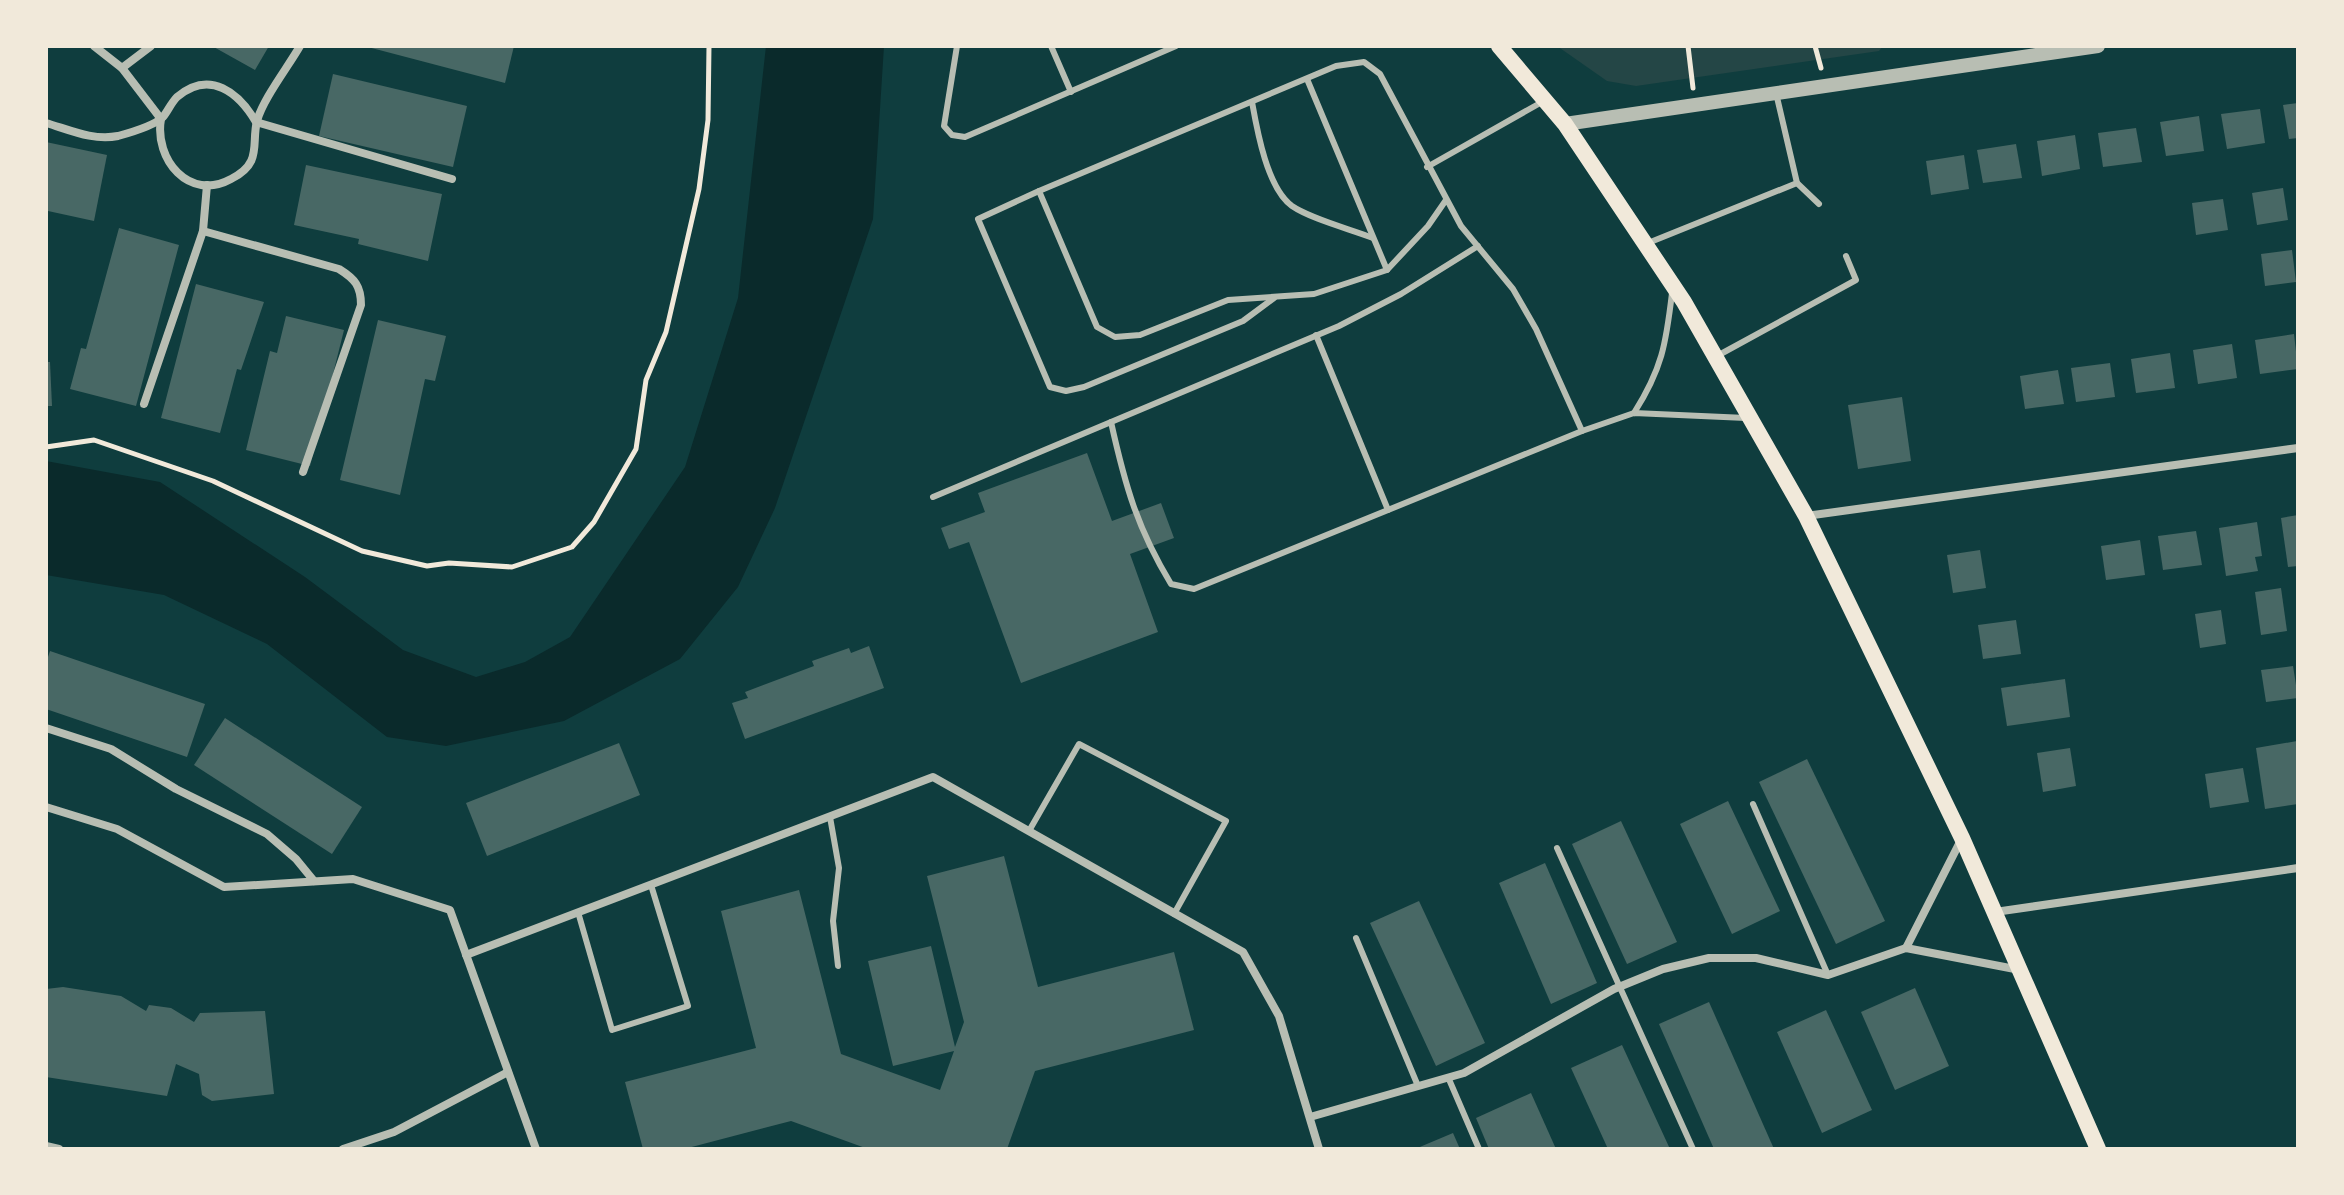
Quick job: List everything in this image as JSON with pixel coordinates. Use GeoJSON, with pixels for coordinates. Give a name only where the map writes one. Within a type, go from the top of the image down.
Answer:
{"type":"FeatureCollection","features":[{"type":"Feature","properties":{"kind":"main road"},"geometry":{"type":"LineString","coordinates":[[1499,46],[1565,124],[1673,285],[1717,356],[1806,516],[1962,838],[2098,1149]]}},
{"type":"Feature","properties":{"kind":"street"},"geometry":{"type":"LineString","coordinates":[[94,46],[122,68],[161,119]]}},
{"type":"Feature","properties":{"kind":"street"},"geometry":{"type":"LineString","coordinates":[[122,68],[151,46]]}},
{"type":"Feature","properties":{"kind":"street"},"geometry":{"type":"LineString","coordinates":[[300,46],[256,122],[256,150],[232,179],[207,185],[193,182],[171,168],[160,145],[161,119],[174,99],[202,86],[234,93],[256,122],[452,179]]}},
{"type":"Feature","properties":{"kind":"street"},"geometry":{"type":"LineString","coordinates":[[1565,124],[2098,46]]}},
{"type":"Feature","properties":{"kind":"street"},"geometry":{"type":"LineString","coordinates":[[46,123],[95,138],[119,136],[161,119]]}},
{"type":"Feature","properties":{"kind":"street"},"geometry":{"type":"LineString","coordinates":[[144,404],[203,231],[207,185]]}},
{"type":"Feature","properties":{"kind":"street"},"geometry":{"type":"LineString","coordinates":[[203,231],[339,269],[355,279],[361,292],[361,305],[303,472]]}},
{"type":"Feature","properties":{"kind":"street"},"geometry":{"type":"LineString","coordinates":[[1806,516],[2298,448]]}},
{"type":"Feature","properties":{"kind":"street"},"geometry":{"type":"LineString","coordinates":[[46,728],[111,749],[176,789],[267,834],[296,859],[314,881]]}},
{"type":"Feature","properties":{"kind":"street"},"geometry":{"type":"LineString","coordinates":[[466,955],[933,777],[1243,952],[1279,1016],[1319,1149]]}},
{"type":"Feature","properties":{"kind":"street"},"geometry":{"type":"LineString","coordinates":[[46,807],[117,829],[224,887],[353,879],[450,910],[536,1149]]}},
{"type":"Feature","properties":{"kind":"street"},"geometry":{"type":"LineString","coordinates":[[1906,948],[1962,838]]}},
{"type":"Feature","properties":{"kind":"street"},"geometry":{"type":"LineString","coordinates":[[1995,912],[2298,868]]}},
{"type":"Feature","properties":{"kind":"street"},"geometry":{"type":"LineString","coordinates":[[1310,1117],[1448,1077],[1509,1050],[1622,986],[1663,969],[1709,958],[1756,958],[1828,975],[1906,948],[2020,970]]}},
{"type":"Feature","properties":{"kind":"street"},"geometry":{"type":"LineString","coordinates":[[343,1149],[394,1132],[508,1072]]}},
{"type":"Feature","properties":{"kind":"street"},"geometry":{"type":"LineString","coordinates":[[46,1146],[59,1149]]}},
{"type":"Feature","properties":{"kind":"lane"},"geometry":{"type":"LineString","coordinates":[[957,46],[944,126],[952,135],[965,137],[1176,46]]}},
{"type":"Feature","properties":{"kind":"lane"},"geometry":{"type":"LineString","coordinates":[[1051,46],[1071,92]]}},
{"type":"Feature","properties":{"kind":"lane"},"geometry":{"type":"LineString","coordinates":[[1275,297],[1243,321],[1084,387],[1066,391],[1050,387],[978,219],[1336,66],[1364,62],[1380,74],[1446,200],[1513,289],[1536,329],[1582,431]]}},
{"type":"Feature","properties":{"kind":"lane"},"geometry":{"type":"LineString","coordinates":[[1307,79],[1387,270]]}},
{"type":"Feature","properties":{"kind":"lane"},"geometry":{"type":"LineString","coordinates":[[1776,93],[1797,183],[1819,204]]}},
{"type":"Feature","properties":{"kind":"lane"},"geometry":{"type":"LineString","coordinates":[[1427,167],[1546,101]]}},
{"type":"Feature","properties":{"kind":"lane"},"geometry":{"type":"LineString","coordinates":[[1252,102],[1259,138],[1274,180],[1290,205],[1374,239]]}},
{"type":"Feature","properties":{"kind":"lane"},"geometry":{"type":"LineString","coordinates":[[1645,244],[1797,183]]}},
{"type":"Feature","properties":{"kind":"lane"},"geometry":{"type":"LineString","coordinates":[[1039,191],[1097,327],[1115,337],[1140,335],[1228,300],[1314,294],[1387,270],[1428,226],[1446,200]]}},
{"type":"Feature","properties":{"kind":"lane"},"geometry":{"type":"LineString","coordinates":[[933,497],[1316,335],[1401,294],[1478,246]]}},
{"type":"Feature","properties":{"kind":"lane"},"geometry":{"type":"LineString","coordinates":[[1717,356],[1856,280],[1846,256]]}},
{"type":"Feature","properties":{"kind":"lane"},"geometry":{"type":"LineString","coordinates":[[1634,413],[1657,376],[1666,341],[1673,285]]}},
{"type":"Feature","properties":{"kind":"lane"},"geometry":{"type":"LineString","coordinates":[[1316,335],[1388,510]]}},
{"type":"Feature","properties":{"kind":"lane"},"geometry":{"type":"LineString","coordinates":[[1111,422],[1129,501],[1151,552],[1171,584],[1194,589],[1582,431],[1634,413],[1752,418]]}},
{"type":"Feature","properties":{"kind":"lane"},"geometry":{"type":"LineString","coordinates":[[1029,831],[1079,744],[1226,821],[1174,914]]}},
{"type":"Feature","properties":{"kind":"lane"},"geometry":{"type":"LineString","coordinates":[[1753,804],[1828,975]]}},
{"type":"Feature","properties":{"kind":"lane"},"geometry":{"type":"LineString","coordinates":[[830,817],[839,868],[833,921],[838,966]]}},
{"type":"Feature","properties":{"kind":"lane"},"geometry":{"type":"LineString","coordinates":[[1557,848],[1622,986],[1693,1149]]}},
{"type":"Feature","properties":{"kind":"lane"},"geometry":{"type":"LineString","coordinates":[[578,912],[612,1030],[688,1006],[651,885]]}},
{"type":"Feature","properties":{"kind":"lane"},"geometry":{"type":"LineString","coordinates":[[1356,938],[1418,1086]]}},
{"type":"Feature","properties":{"kind":"lane"},"geometry":{"type":"LineString","coordinates":[[1448,1077],[1479,1149]]}},
{"type":"Feature","properties":{"kind":"path"},"geometry":{"type":"LineString","coordinates":[[46,447],[94,440],[213,481],[362,551],[427,566],[449,563],[512,567],[572,547],[594,522],[636,449],[646,380],[666,332],[699,189],[708,120],[709,46]]}},
{"type":"Feature","properties":{"kind":"path"},"geometry":{"type":"LineString","coordinates":[[1688,46],[1695,105]]}},
{"type":"Feature","properties":{"kind":"shaded area"},"geometry":{"type":"Polygon","coordinates":[[[766,46],[884,46],[873,219],[775,508],[738,587],[680,659],[564,721],[446,746],[387,737],[267,644],[164,595],[46,575],[46,461],[160,482],[305,577],[403,650],[476,677],[525,662],[570,637],[685,467],[738,298],[766,46]]]}},
{"type":"Feature","properties":{"kind":"shaded area"},"geometry":{"type":"Polygon","coordinates":[[[1557,46],[1883,46],[1879,51],[1636,86],[1607,81],[1557,46]]]}},
{"type":"Feature","properties":{"kind":"building"},"geometry":{"type":"Polygon","coordinates":[[[212,46],[269,46],[255,70],[212,46]]]}},
{"type":"Feature","properties":{"kind":"building"},"geometry":{"type":"Polygon","coordinates":[[[364,46],[514,46],[505,83],[364,46]]]}},
{"type":"Feature","properties":{"kind":"building"},"geometry":{"type":"Polygon","coordinates":[[[333,74],[467,106],[453,167],[319,136],[333,74]]]}},
{"type":"Feature","properties":{"kind":"building"},"geometry":{"type":"Polygon","coordinates":[[[2298,103],[2298,138],[2289,139],[2283,105],[2298,103]]]}},
{"type":"Feature","properties":{"kind":"building"},"geometry":{"type":"Polygon","coordinates":[[[2260,109],[2265,143],[2227,149],[2221,114],[2260,109]]]}},
{"type":"Feature","properties":{"kind":"building"},"geometry":{"type":"Polygon","coordinates":[[[2199,116],[2204,151],[2166,156],[2160,122],[2199,116]]]}},
{"type":"Feature","properties":{"kind":"building"},"geometry":{"type":"Polygon","coordinates":[[[2136,128],[2142,162],[2103,167],[2098,133],[2136,128]]]}},
{"type":"Feature","properties":{"kind":"building"},"geometry":{"type":"Polygon","coordinates":[[[2075,135],[2080,169],[2042,176],[2037,141],[2075,135]]]}},
{"type":"Feature","properties":{"kind":"building"},"geometry":{"type":"Polygon","coordinates":[[[46,142],[107,155],[94,221],[48,211],[46,142]]]}},
{"type":"Feature","properties":{"kind":"building"},"geometry":{"type":"Polygon","coordinates":[[[2016,144],[2022,178],[1983,183],[1977,150],[2016,144]]]}},
{"type":"Feature","properties":{"kind":"building"},"geometry":{"type":"Polygon","coordinates":[[[1964,155],[1969,189],[1931,195],[1926,161],[1964,155]]]}},
{"type":"Feature","properties":{"kind":"building"},"geometry":{"type":"Polygon","coordinates":[[[306,165],[442,194],[428,261],[358,244],[359,239],[294,225],[306,165]]]}},
{"type":"Feature","properties":{"kind":"building"},"geometry":{"type":"Polygon","coordinates":[[[2283,188],[2288,220],[2257,225],[2252,193],[2283,188]]]}},
{"type":"Feature","properties":{"kind":"building"},"geometry":{"type":"Polygon","coordinates":[[[2223,199],[2228,230],[2196,235],[2192,203],[2223,199]]]}},
{"type":"Feature","properties":{"kind":"building"},"geometry":{"type":"Polygon","coordinates":[[[119,228],[179,245],[136,406],[70,389],[81,348],[86,349],[119,228]]]}},
{"type":"Feature","properties":{"kind":"building"},"geometry":{"type":"Polygon","coordinates":[[[2292,250],[2296,282],[2265,286],[2261,254],[2292,250]]]}},
{"type":"Feature","properties":{"kind":"building"},"geometry":{"type":"Polygon","coordinates":[[[196,284],[264,302],[241,370],[237,369],[220,433],[161,418],[196,284]]]}},
{"type":"Feature","properties":{"kind":"building"},"geometry":{"type":"Polygon","coordinates":[[[286,316],[344,330],[310,466],[246,450],[270,351],[277,353],[286,316]]]}},
{"type":"Feature","properties":{"kind":"building"},"geometry":{"type":"Polygon","coordinates":[[[378,320],[446,336],[435,381],[425,379],[400,495],[340,480],[378,320]]]}},
{"type":"Feature","properties":{"kind":"building"},"geometry":{"type":"Polygon","coordinates":[[[2294,334],[2298,369],[2260,374],[2255,340],[2294,334]]]}},
{"type":"Feature","properties":{"kind":"building"},"geometry":{"type":"Polygon","coordinates":[[[2232,344],[2237,378],[2198,384],[2193,350],[2232,344]]]}},
{"type":"Feature","properties":{"kind":"building"},"geometry":{"type":"Polygon","coordinates":[[[2170,353],[2175,388],[2136,393],[2131,359],[2170,353]]]}},
{"type":"Feature","properties":{"kind":"building"},"geometry":{"type":"Polygon","coordinates":[[[46,362],[50,362],[52,406],[46,406],[46,362]]]}},
{"type":"Feature","properties":{"kind":"building"},"geometry":{"type":"Polygon","coordinates":[[[2110,363],[2115,397],[2076,402],[2071,368],[2110,363]]]}},
{"type":"Feature","properties":{"kind":"building"},"geometry":{"type":"Polygon","coordinates":[[[2058,370],[2064,404],[2025,409],[2020,376],[2058,370]]]}},
{"type":"Feature","properties":{"kind":"building"},"geometry":{"type":"Polygon","coordinates":[[[1902,397],[1911,461],[1858,469],[1848,405],[1902,397]]]}},
{"type":"Feature","properties":{"kind":"building"},"geometry":{"type":"Polygon","coordinates":[[[1087,453],[1112,521],[1161,503],[1174,538],[1130,554],[1158,632],[1021,683],[969,542],[949,549],[941,528],[985,512],[978,493],[1087,453]]]}},
{"type":"Feature","properties":{"kind":"building"},"geometry":{"type":"Polygon","coordinates":[[[2298,515],[2298,566],[2288,567],[2281,518],[2298,515]]]}},
{"type":"Feature","properties":{"kind":"building"},"geometry":{"type":"Polygon","coordinates":[[[2257,522],[2262,556],[2255,557],[2258,571],[2226,576],[2219,528],[2257,522]]]}},
{"type":"Feature","properties":{"kind":"building"},"geometry":{"type":"Polygon","coordinates":[[[2196,531],[2202,565],[2163,570],[2158,536],[2196,531]]]}},
{"type":"Feature","properties":{"kind":"building"},"geometry":{"type":"Polygon","coordinates":[[[2140,540],[2145,575],[2106,580],[2101,546],[2140,540]]]}},
{"type":"Feature","properties":{"kind":"building"},"geometry":{"type":"Polygon","coordinates":[[[1980,550],[1986,588],[1953,593],[1947,555],[1980,550]]]}},
{"type":"Feature","properties":{"kind":"building"},"geometry":{"type":"Polygon","coordinates":[[[2281,588],[2287,631],[2261,635],[2255,592],[2281,588]]]}},
{"type":"Feature","properties":{"kind":"building"},"geometry":{"type":"Polygon","coordinates":[[[2221,610],[2226,644],[2200,648],[2195,614],[2221,610]]]}},
{"type":"Feature","properties":{"kind":"building"},"geometry":{"type":"Polygon","coordinates":[[[2016,620],[2021,654],[1983,659],[1978,625],[2016,620]]]}},
{"type":"Feature","properties":{"kind":"building"},"geometry":{"type":"Polygon","coordinates":[[[869,646],[884,688],[745,739],[732,703],[748,698],[745,692],[814,666],[812,661],[849,648],[851,653],[869,646]]]}},
{"type":"Feature","properties":{"kind":"building"},"geometry":{"type":"Polygon","coordinates":[[[50,651],[205,704],[187,757],[46,709],[46,663],[50,651]]]}},
{"type":"Feature","properties":{"kind":"building"},"geometry":{"type":"Polygon","coordinates":[[[2293,666],[2298,698],[2266,702],[2261,670],[2293,666]]]}},
{"type":"Feature","properties":{"kind":"building"},"geometry":{"type":"Polygon","coordinates":[[[2065,679],[2070,717],[2007,726],[2001,688],[2065,679]]]}},
{"type":"Feature","properties":{"kind":"building"},"geometry":{"type":"Polygon","coordinates":[[[225,718],[362,807],[332,854],[194,765],[225,718]]]}},
{"type":"Feature","properties":{"kind":"building"},"geometry":{"type":"Polygon","coordinates":[[[2297,741],[2298,804],[2265,809],[2256,748],[2297,741]]]}},
{"type":"Feature","properties":{"kind":"building"},"geometry":{"type":"Polygon","coordinates":[[[619,743],[640,795],[487,856],[466,803],[619,743]]]}},
{"type":"Feature","properties":{"kind":"building"},"geometry":{"type":"Polygon","coordinates":[[[2070,748],[2076,786],[2043,792],[2037,753],[2070,748]]]}},
{"type":"Feature","properties":{"kind":"building"},"geometry":{"type":"Polygon","coordinates":[[[1807,759],[1885,921],[1836,944],[1759,782],[1807,759]]]}},
{"type":"Feature","properties":{"kind":"building"},"geometry":{"type":"Polygon","coordinates":[[[2243,768],[2249,802],[2210,808],[2205,774],[2243,768]]]}},
{"type":"Feature","properties":{"kind":"building"},"geometry":{"type":"Polygon","coordinates":[[[1728,801],[1780,911],[1732,934],[1680,824],[1728,801]]]}},
{"type":"Feature","properties":{"kind":"building"},"geometry":{"type":"Polygon","coordinates":[[[1621,821],[1677,942],[1627,964],[1572,844],[1621,821]]]}},
{"type":"Feature","properties":{"kind":"building"},"geometry":{"type":"Polygon","coordinates":[[[1004,856],[1038,987],[1174,952],[1194,1030],[1035,1071],[1007,1149],[868,1149],[791,1121],[684,1149],[643,1149],[625,1082],[756,1048],[721,911],[799,890],[841,1054],[940,1090],[954,1051],[893,1066],[868,961],[931,946],[955,1047],[964,1022],[927,876],[1004,856]]]}},
{"type":"Feature","properties":{"kind":"building"},"geometry":{"type":"Polygon","coordinates":[[[1545,863],[1597,983],[1551,1004],[1499,883],[1545,863]]]}},
{"type":"Feature","properties":{"kind":"building"},"geometry":{"type":"Polygon","coordinates":[[[1419,901],[1485,1043],[1436,1066],[1370,923],[1419,901]]]}},
{"type":"Feature","properties":{"kind":"building"},"geometry":{"type":"Polygon","coordinates":[[[63,987],[121,996],[146,1011],[149,1005],[171,1008],[194,1022],[200,1013],[265,1011],[274,1094],[212,1101],[202,1095],[199,1074],[176,1064],[167,1096],[46,1077],[46,989],[63,987]]]}},
{"type":"Feature","properties":{"kind":"building"},"geometry":{"type":"Polygon","coordinates":[[[1915,988],[1949,1066],[1895,1090],[1861,1012],[1915,988]]]}},
{"type":"Feature","properties":{"kind":"building"},"geometry":{"type":"Polygon","coordinates":[[[1709,1002],[1774,1149],[1714,1149],[1659,1024],[1709,1002]]]}},
{"type":"Feature","properties":{"kind":"building"},"geometry":{"type":"Polygon","coordinates":[[[1826,1010],[1872,1110],[1822,1133],[1777,1032],[1826,1010]]]}},
{"type":"Feature","properties":{"kind":"building"},"geometry":{"type":"Polygon","coordinates":[[[1622,1045],[1670,1149],[1608,1149],[1571,1068],[1622,1045]]]}},
{"type":"Feature","properties":{"kind":"building"},"geometry":{"type":"Polygon","coordinates":[[[1531,1093],[1556,1149],[1489,1149],[1476,1118],[1531,1093]]]}},
{"type":"Feature","properties":{"kind":"building"},"geometry":{"type":"Polygon","coordinates":[[[1453,1133],[1460,1149],[1415,1149],[1453,1133]]]}}]}
